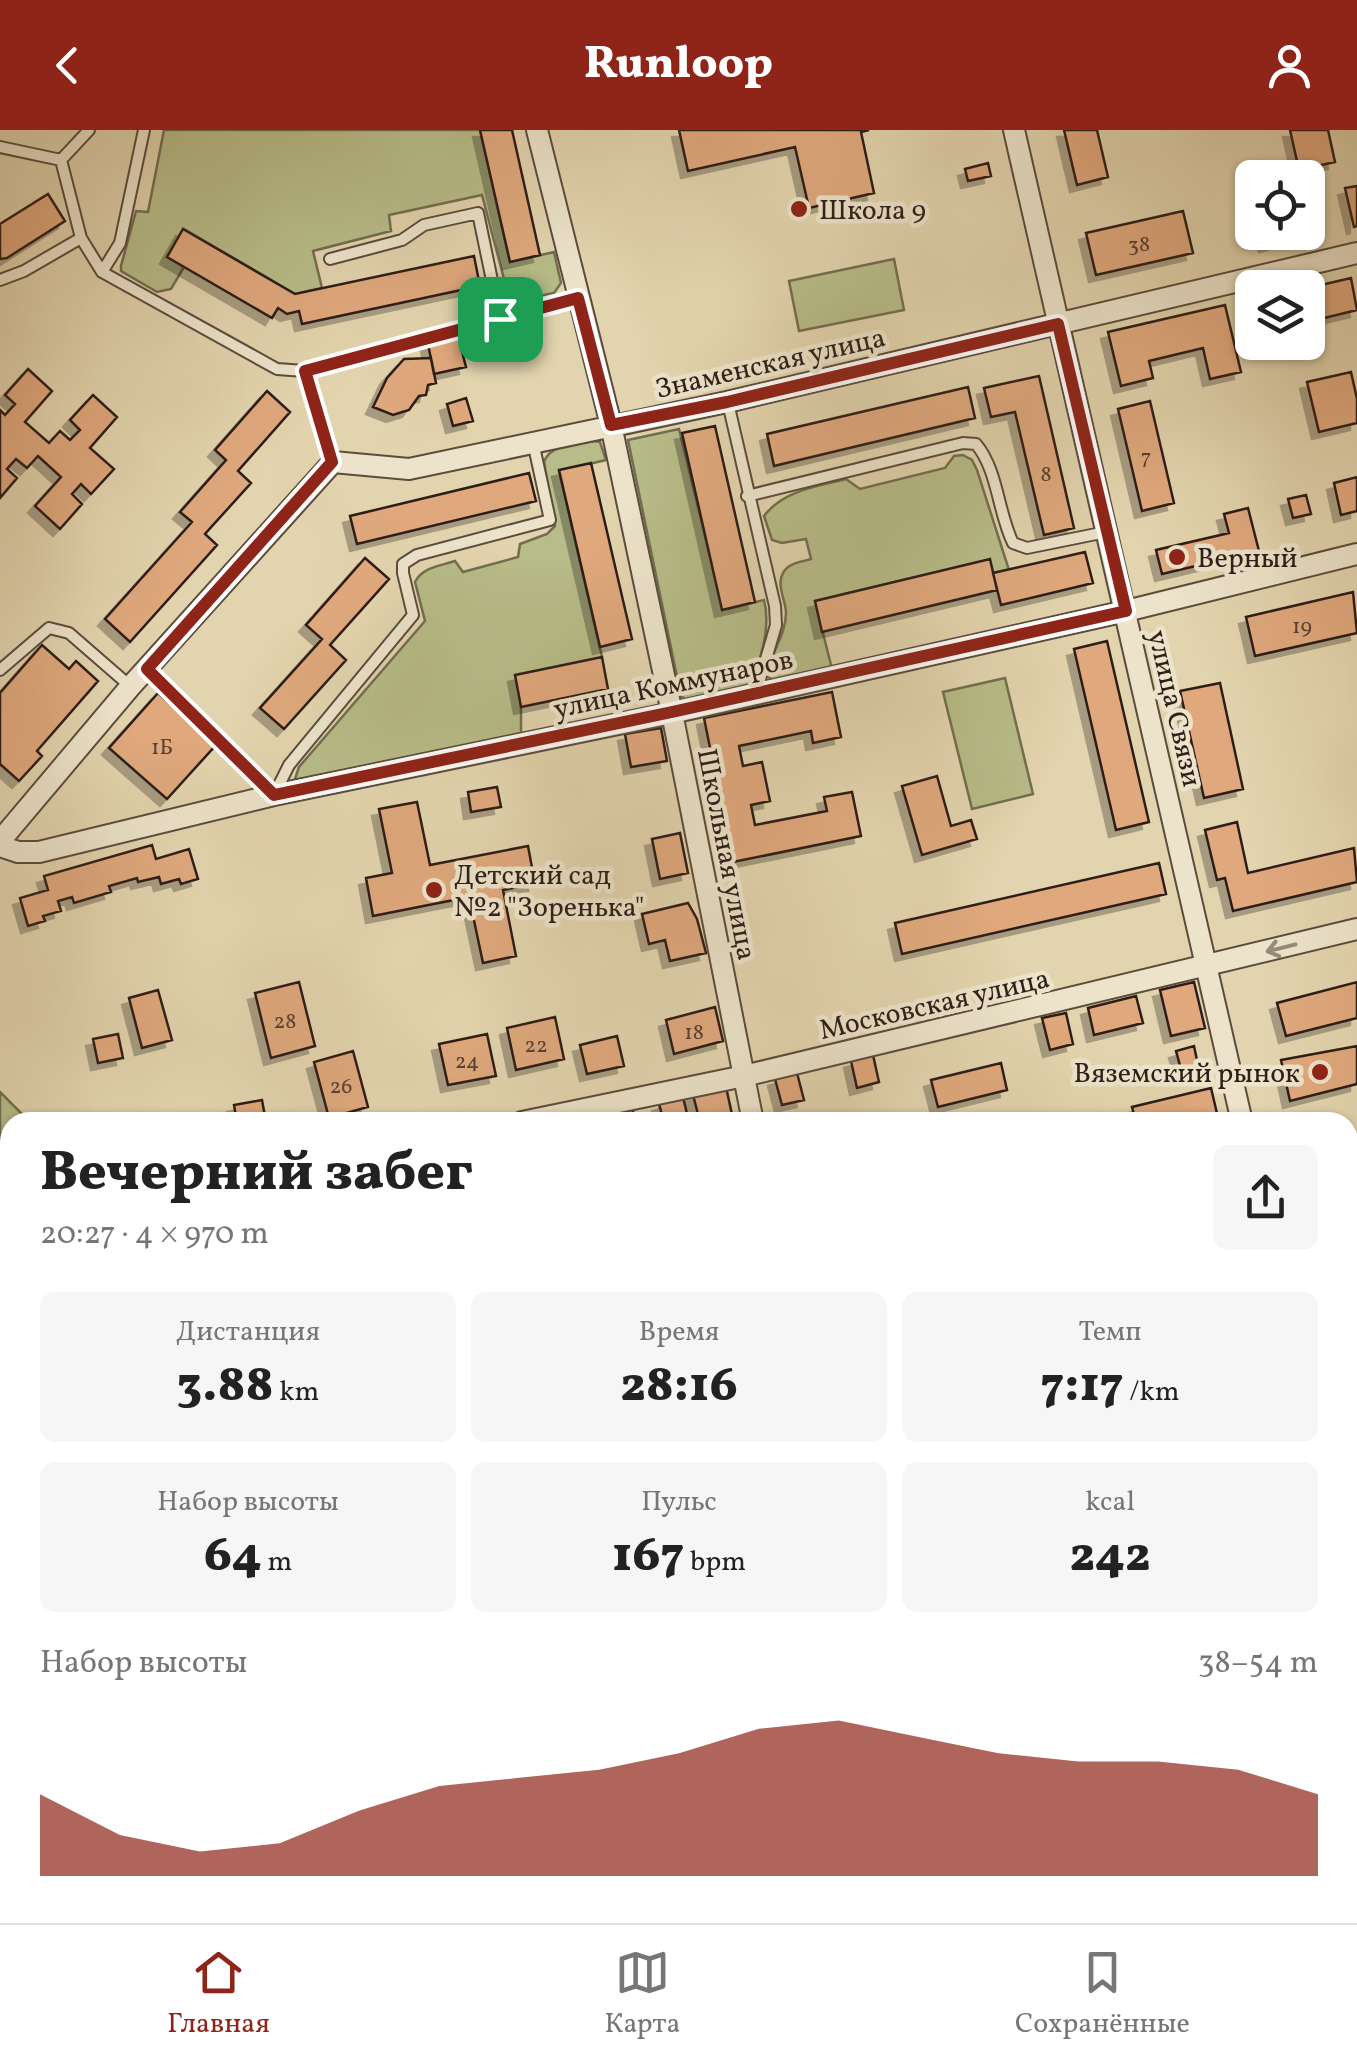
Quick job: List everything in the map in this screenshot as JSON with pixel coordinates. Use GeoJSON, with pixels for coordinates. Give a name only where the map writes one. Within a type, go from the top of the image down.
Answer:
{"type":"FeatureCollection","features":[{"type":"Feature","properties":{"kind":"street","name":"Школьная улица"},"geometry":{"type":"LineString","coordinates":[[536,130],[611,425],[751,1112]]}},
{"type":"Feature","properties":{"kind":"street","name":"улица Связи"},"geometry":{"type":"LineString","coordinates":[[1014,130],[1240,1112]]}},
{"type":"Feature","properties":{"kind":"street","name":"Знаменская улица"},"geometry":{"type":"LineString","coordinates":[[332,462],[409,469],[727,402],[1357,253]]}},
{"type":"Feature","properties":{"kind":"street"},"geometry":{"type":"LineString","coordinates":[[0,844],[130,687],[332,462]]}},
{"type":"Feature","properties":{"kind":"street","name":"улица Коммунаров"},"geometry":{"type":"LineString","coordinates":[[0,844],[18,852],[39,852],[274,795],[756,694],[1126,611],[1357,554]]}},
{"type":"Feature","properties":{"kind":"street","name":"Московская улица"},"geometry":{"type":"LineString","coordinates":[[570,1112],[744,1076],[1357,929]]}},
{"type":"Feature","properties":{"kind":"lane"},"geometry":{"type":"LineString","coordinates":[[61,160],[89,130]]}},
{"type":"Feature","properties":{"kind":"lane"},"geometry":{"type":"LineString","coordinates":[[102,272],[120,243],[144,130]]}},
{"type":"Feature","properties":{"kind":"lane"},"geometry":{"type":"LineString","coordinates":[[0,147],[61,160]]}},
{"type":"Feature","properties":{"kind":"lane"},"geometry":{"type":"LineString","coordinates":[[61,160],[82,238],[102,272],[277,368],[305,371],[578,298]]}},
{"type":"Feature","properties":{"kind":"lane"},"geometry":{"type":"LineString","coordinates":[[330,259],[402,240],[424,225],[478,213],[500,319]]}},
{"type":"Feature","properties":{"kind":"lane"},"geometry":{"type":"LineString","coordinates":[[0,280],[82,238]]}},
{"type":"Feature","properties":{"kind":"lane"},"geometry":{"type":"LineString","coordinates":[[305,371],[332,462]]}},
{"type":"Feature","properties":{"kind":"lane"},"geometry":{"type":"LineString","coordinates":[[727,402],[776,625],[756,694]]}},
{"type":"Feature","properties":{"kind":"lane"},"geometry":{"type":"LineString","coordinates":[[147,669],[274,795],[289,765],[413,615],[404,564],[417,554],[550,520],[532,442]]}},
{"type":"Feature","properties":{"kind":"lane"},"geometry":{"type":"LineString","coordinates":[[747,496],[963,443],[976,444],[985,454],[1013,543],[1026,548],[1106,532]]}},
{"type":"Feature","properties":{"kind":"lane"},"geometry":{"type":"LineString","coordinates":[[0,670],[49,628],[69,633],[130,687]]}},
{"type":"Feature","properties":{"kind":"green space"},"geometry":{"type":"Polygon","coordinates":[[[164,130],[480,130],[510,262],[554,252],[561,283],[554,293],[520,300],[509,298],[482,195],[389,215],[391,231],[313,251],[322,288],[295,294],[184,229],[168,256],[184,267],[171,289],[157,292],[121,271],[121,266],[136,211],[148,212],[164,130]]]}},
{"type":"Feature","properties":{"kind":"green space"},"geometry":{"type":"Polygon","coordinates":[[[894,259],[904,310],[799,331],[789,281],[894,259]]]}},
{"type":"Feature","properties":{"kind":"green space"},"geometry":{"type":"Polygon","coordinates":[[[679,429],[723,610],[764,600],[766,610],[760,657],[747,688],[688,702],[681,696],[628,440],[679,429]]]}},
{"type":"Feature","properties":{"kind":"green space"},"geometry":{"type":"Polygon","coordinates":[[[600,442],[606,460],[559,471],[602,657],[521,707],[521,733],[297,782],[299,767],[425,621],[415,582],[418,577],[455,561],[463,572],[518,557],[520,544],[547,534],[555,526],[544,462],[547,456],[565,446],[600,442]]]}},
{"type":"Feature","properties":{"kind":"green space"},"geometry":{"type":"Polygon","coordinates":[[[954,456],[972,460],[977,470],[1009,570],[993,573],[989,560],[815,601],[832,669],[773,682],[768,676],[769,668],[786,613],[781,578],[788,567],[811,559],[806,539],[782,543],[772,540],[764,516],[781,500],[812,487],[846,479],[860,489],[945,468],[954,456]]]}},
{"type":"Feature","properties":{"kind":"green space"},"geometry":{"type":"Polygon","coordinates":[[[1005,678],[1033,794],[972,809],[943,692],[1005,678]]]}},
{"type":"Feature","properties":{"kind":"green space"},"geometry":{"type":"Polygon","coordinates":[[[0,1092],[20,1112],[0,1112],[0,1092]]]}},
{"type":"Feature","properties":{"kind":"building"},"geometry":{"type":"Polygon","coordinates":[[[480,130],[512,130],[540,255],[510,262],[480,130]]]}},
{"type":"Feature","properties":{"kind":"building"},"geometry":{"type":"Polygon","coordinates":[[[679,130],[869,130],[861,132],[874,193],[809,208],[795,147],[688,171],[679,130]]]}},
{"type":"Feature","properties":{"kind":"building"},"geometry":{"type":"Polygon","coordinates":[[[1064,130],[1097,130],[1108,177],[1077,185],[1064,130]]]}},
{"type":"Feature","properties":{"kind":"building"},"geometry":{"type":"Polygon","coordinates":[[[1290,130],[1328,130],[1335,162],[1297,160],[1290,130]]]}},
{"type":"Feature","properties":{"kind":"building"},"geometry":{"type":"Polygon","coordinates":[[[988,163],[991,176],[968,181],[965,169],[988,163]]]}},
{"type":"Feature","properties":{"kind":"building"},"geometry":{"type":"Polygon","coordinates":[[[1357,186],[1357,226],[1354,227],[1345,188],[1357,186]]]}},
{"type":"Feature","properties":{"kind":"building"},"geometry":{"type":"Polygon","coordinates":[[[48,194],[65,221],[0,259],[0,224],[48,194]]]}},
{"type":"Feature","properties":{"kind":"building"},"geometry":{"type":"Polygon","coordinates":[[[1183,211],[1193,253],[1096,275],[1086,233],[1183,211]]]}},
{"type":"Feature","properties":{"kind":"building"},"geometry":{"type":"Polygon","coordinates":[[[183,229],[295,294],[474,256],[480,286],[302,324],[299,311],[287,314],[278,308],[272,318],[167,257],[183,229]]]}},
{"type":"Feature","properties":{"kind":"building"},"geometry":{"type":"Polygon","coordinates":[[[1351,278],[1357,310],[1325,318],[1325,284],[1351,278]]]}},
{"type":"Feature","properties":{"kind":"building"},"geometry":{"type":"Polygon","coordinates":[[[1225,305],[1235,360],[1241,372],[1210,379],[1203,348],[1149,361],[1153,378],[1121,386],[1108,332],[1225,305]]]}},
{"type":"Feature","properties":{"kind":"building"},"geometry":{"type":"Polygon","coordinates":[[[458,336],[466,367],[434,374],[428,344],[458,336]]]}},
{"type":"Feature","properties":{"kind":"building"},"geometry":{"type":"Polygon","coordinates":[[[431,358],[436,383],[428,385],[426,395],[419,396],[409,410],[393,415],[373,407],[387,378],[404,359],[431,358]]]}},
{"type":"Feature","properties":{"kind":"building"},"geometry":{"type":"Polygon","coordinates":[[[28,369],[52,391],[25,422],[49,443],[60,431],[70,440],[80,430],[70,420],[93,395],[117,417],[90,448],[114,469],[91,494],[81,484],[72,494],[82,504],[60,529],[35,506],[61,477],[38,456],[27,468],[16,459],[7,469],[17,478],[0,498],[0,410],[5,415],[15,404],[5,395],[28,369]]]}},
{"type":"Feature","properties":{"kind":"building"},"geometry":{"type":"Polygon","coordinates":[[[1351,372],[1357,423],[1319,432],[1307,382],[1351,372]]]}},
{"type":"Feature","properties":{"kind":"building"},"geometry":{"type":"Polygon","coordinates":[[[1039,376],[1074,528],[1044,535],[1015,412],[991,417],[984,388],[1039,376]]]}},
{"type":"Feature","properties":{"kind":"building"},"geometry":{"type":"Polygon","coordinates":[[[968,387],[975,418],[774,466],[767,434],[968,387]]]}},
{"type":"Feature","properties":{"kind":"building"},"geometry":{"type":"Polygon","coordinates":[[[267,391],[290,412],[238,471],[251,483],[205,534],[217,545],[130,642],[105,619],[192,522],[180,512],[226,460],[215,450],[267,391]]]}},
{"type":"Feature","properties":{"kind":"building"},"geometry":{"type":"Polygon","coordinates":[[[466,398],[473,421],[453,426],[447,404],[466,398]]]}},
{"type":"Feature","properties":{"kind":"building"},"geometry":{"type":"Polygon","coordinates":[[[1150,401],[1174,503],[1142,511],[1118,409],[1150,401]]]}},
{"type":"Feature","properties":{"kind":"building"},"geometry":{"type":"Polygon","coordinates":[[[715,426],[755,602],[722,610],[682,433],[715,426]]]}},
{"type":"Feature","properties":{"kind":"building"},"geometry":{"type":"Polygon","coordinates":[[[591,463],[632,639],[600,647],[559,470],[591,463]]]}},
{"type":"Feature","properties":{"kind":"building"},"geometry":{"type":"Polygon","coordinates":[[[529,473],[536,501],[357,544],[350,516],[529,473]]]}},
{"type":"Feature","properties":{"kind":"building"},"geometry":{"type":"Polygon","coordinates":[[[1357,477],[1357,511],[1341,515],[1334,483],[1357,477]]]}},
{"type":"Feature","properties":{"kind":"building"},"geometry":{"type":"Polygon","coordinates":[[[1306,495],[1311,514],[1293,518],[1288,499],[1306,495]]]}},
{"type":"Feature","properties":{"kind":"building"},"geometry":{"type":"Polygon","coordinates":[[[1248,508],[1259,551],[1162,574],[1156,550],[1229,533],[1224,514],[1248,508]]]}},
{"type":"Feature","properties":{"kind":"building"},"geometry":{"type":"Polygon","coordinates":[[[1085,552],[1093,583],[1001,605],[993,573],[1085,552]]]}},
{"type":"Feature","properties":{"kind":"building"},"geometry":{"type":"Polygon","coordinates":[[[365,558],[389,579],[330,645],[346,660],[284,729],[260,708],[322,639],[306,625],[365,558]]]}},
{"type":"Feature","properties":{"kind":"building"},"geometry":{"type":"Polygon","coordinates":[[[990,559],[997,590],[822,632],[815,601],[990,559]]]}},
{"type":"Feature","properties":{"kind":"building"},"geometry":{"type":"Polygon","coordinates":[[[1353,592],[1357,633],[1255,656],[1246,617],[1353,592]]]}},
{"type":"Feature","properties":{"kind":"building"},"geometry":{"type":"Polygon","coordinates":[[[1107,641],[1149,822],[1116,830],[1074,649],[1107,641]]]}},
{"type":"Feature","properties":{"kind":"building"},"geometry":{"type":"Polygon","coordinates":[[[42,645],[69,669],[76,661],[98,681],[37,751],[42,756],[19,781],[0,764],[0,693],[42,645]]]}},
{"type":"Feature","properties":{"kind":"building"},"geometry":{"type":"Polygon","coordinates":[[[602,657],[608,689],[521,707],[515,675],[602,657]]]}},
{"type":"Feature","properties":{"kind":"building"},"geometry":{"type":"Polygon","coordinates":[[[1220,683],[1243,789],[1204,798],[1180,691],[1220,683]]]}},
{"type":"Feature","properties":{"kind":"building"},"geometry":{"type":"Polygon","coordinates":[[[832,692],[841,737],[813,743],[811,731],[739,746],[743,766],[762,762],[770,801],[751,805],[755,825],[827,811],[824,797],[852,792],[861,836],[733,862],[704,718],[832,692]]]}},
{"type":"Feature","properties":{"kind":"building"},"geometry":{"type":"Polygon","coordinates":[[[158,693],[216,745],[167,799],[109,748],[158,693]]]}},
{"type":"Feature","properties":{"kind":"building"},"geometry":{"type":"Polygon","coordinates":[[[661,728],[667,761],[631,767],[625,734],[661,728]]]}},
{"type":"Feature","properties":{"kind":"building"},"geometry":{"type":"Polygon","coordinates":[[[937,776],[951,826],[971,820],[977,839],[922,855],[902,786],[937,776]]]}},
{"type":"Feature","properties":{"kind":"building"},"geometry":{"type":"Polygon","coordinates":[[[497,787],[501,807],[471,812],[468,792],[497,787]]]}},
{"type":"Feature","properties":{"kind":"building"},"geometry":{"type":"Polygon","coordinates":[[[417,802],[430,865],[528,846],[535,884],[503,890],[516,956],[483,963],[469,897],[373,916],[366,878],[392,873],[379,809],[417,802]]]}},
{"type":"Feature","properties":{"kind":"building"},"geometry":{"type":"Polygon","coordinates":[[[1237,822],[1248,873],[1354,848],[1357,882],[1233,911],[1225,878],[1217,880],[1205,830],[1237,822]]]}},
{"type":"Feature","properties":{"kind":"building"},"geometry":{"type":"Polygon","coordinates":[[[680,833],[688,873],[660,879],[652,839],[680,833]]]}},
{"type":"Feature","properties":{"kind":"building"},"geometry":{"type":"Polygon","coordinates":[[[152,845],[156,859],[189,849],[198,879],[161,884],[159,877],[138,882],[137,878],[109,886],[111,892],[74,903],[72,897],[58,901],[61,911],[28,926],[20,898],[48,890],[44,876],[152,845]]]}},
{"type":"Feature","properties":{"kind":"building"},"geometry":{"type":"Polygon","coordinates":[[[1159,863],[1166,894],[902,954],[895,923],[1159,863]]]}},
{"type":"Feature","properties":{"kind":"building"},"geometry":{"type":"Polygon","coordinates":[[[688,903],[697,919],[706,953],[670,961],[665,940],[649,944],[642,914],[688,903]]]}},
{"type":"Feature","properties":{"kind":"building"},"geometry":{"type":"Polygon","coordinates":[[[299,982],[315,1046],[271,1058],[255,993],[299,982]]]}},
{"type":"Feature","properties":{"kind":"building"},"geometry":{"type":"Polygon","coordinates":[[[1194,982],[1205,1028],[1171,1036],[1160,990],[1194,982]]]}},
{"type":"Feature","properties":{"kind":"building"},"geometry":{"type":"Polygon","coordinates":[[[1357,982],[1357,1018],[1286,1036],[1277,1003],[1357,982]]]}},
{"type":"Feature","properties":{"kind":"building"},"geometry":{"type":"Polygon","coordinates":[[[158,990],[172,1040],[142,1048],[129,998],[158,990]]]}},
{"type":"Feature","properties":{"kind":"building"},"geometry":{"type":"Polygon","coordinates":[[[1136,996],[1143,1023],[1094,1035],[1088,1008],[1136,996]]]}},
{"type":"Feature","properties":{"kind":"building"},"geometry":{"type":"Polygon","coordinates":[[[715,1007],[723,1041],[674,1054],[666,1020],[715,1007]]]}},
{"type":"Feature","properties":{"kind":"building"},"geometry":{"type":"Polygon","coordinates":[[[1066,1013],[1073,1044],[1050,1050],[1042,1018],[1066,1013]]]}},
{"type":"Feature","properties":{"kind":"building"},"geometry":{"type":"Polygon","coordinates":[[[555,1017],[564,1059],[516,1070],[507,1028],[555,1017]]]}},
{"type":"Feature","properties":{"kind":"building"},"geometry":{"type":"Polygon","coordinates":[[[118,1034],[123,1058],[98,1063],[93,1039],[118,1034]]]}},
{"type":"Feature","properties":{"kind":"building"},"geometry":{"type":"Polygon","coordinates":[[[487,1034],[496,1076],[448,1085],[439,1044],[487,1034]]]}},
{"type":"Feature","properties":{"kind":"building"},"geometry":{"type":"Polygon","coordinates":[[[617,1036],[624,1066],[587,1074],[580,1045],[617,1036]]]}},
{"type":"Feature","properties":{"kind":"building"},"geometry":{"type":"Polygon","coordinates":[[[1194,1046],[1198,1065],[1181,1069],[1176,1051],[1194,1046]]]}},
{"type":"Feature","properties":{"kind":"building","name":"Вяземский рынок"},"geometry":{"type":"Polygon","coordinates":[[[1357,1046],[1357,1084],[1290,1101],[1281,1060],[1357,1046]]]}},
{"type":"Feature","properties":{"kind":"building"},"geometry":{"type":"Polygon","coordinates":[[[353,1051],[368,1107],[327,1112],[314,1062],[353,1051]]]}},
{"type":"Feature","properties":{"kind":"building"},"geometry":{"type":"Polygon","coordinates":[[[873,1055],[879,1082],[857,1088],[851,1061],[873,1055]]]}},
{"type":"Feature","properties":{"kind":"building"},"geometry":{"type":"Polygon","coordinates":[[[1001,1063],[1007,1090],[938,1107],[931,1080],[1001,1063]]]}},
{"type":"Feature","properties":{"kind":"building"},"geometry":{"type":"Polygon","coordinates":[[[797,1073],[804,1100],[782,1105],[775,1079],[797,1073]]]}},
{"type":"Feature","properties":{"kind":"building"},"geometry":{"type":"Polygon","coordinates":[[[726,1087],[731,1112],[697,1112],[693,1095],[726,1087]]]}},
{"type":"Feature","properties":{"kind":"building"},"geometry":{"type":"Polygon","coordinates":[[[1211,1088],[1217,1112],[1133,1112],[1132,1107],[1211,1088]]]}},
{"type":"Feature","properties":{"kind":"building"},"geometry":{"type":"Polygon","coordinates":[[[683,1097],[687,1112],[661,1112],[659,1104],[683,1097]]]}},
{"type":"Feature","properties":{"kind":"building"},"geometry":{"type":"Polygon","coordinates":[[[262,1100],[264,1112],[235,1112],[234,1105],[262,1100]]]}},
{"type":"Feature","properties":{"kind":"place","name":"Школа 9"},"geometry":{"type":"Point","coordinates":[799,209]}},
{"type":"Feature","properties":{"kind":"place","name":"Верный"},"geometry":{"type":"Point","coordinates":[1177,557]}},
{"type":"Feature","properties":{"kind":"place","name":"Детский сад №2 \"Зоренька\""},"geometry":{"type":"Point","coordinates":[434,890]}},
{"type":"Feature","properties":{"kind":"place","name":"Вяземский рынок"},"geometry":{"type":"Point","coordinates":[1320,1072]}},
{"type":"Feature","properties":{"kind":"route"},"geometry":{"type":"LineString","coordinates":[[578,298],[611,425],[727,402],[1058,324],[1126,611],[274,795],[147,669],[332,462],[305,371],[500,319],[578,298]]}}]}
